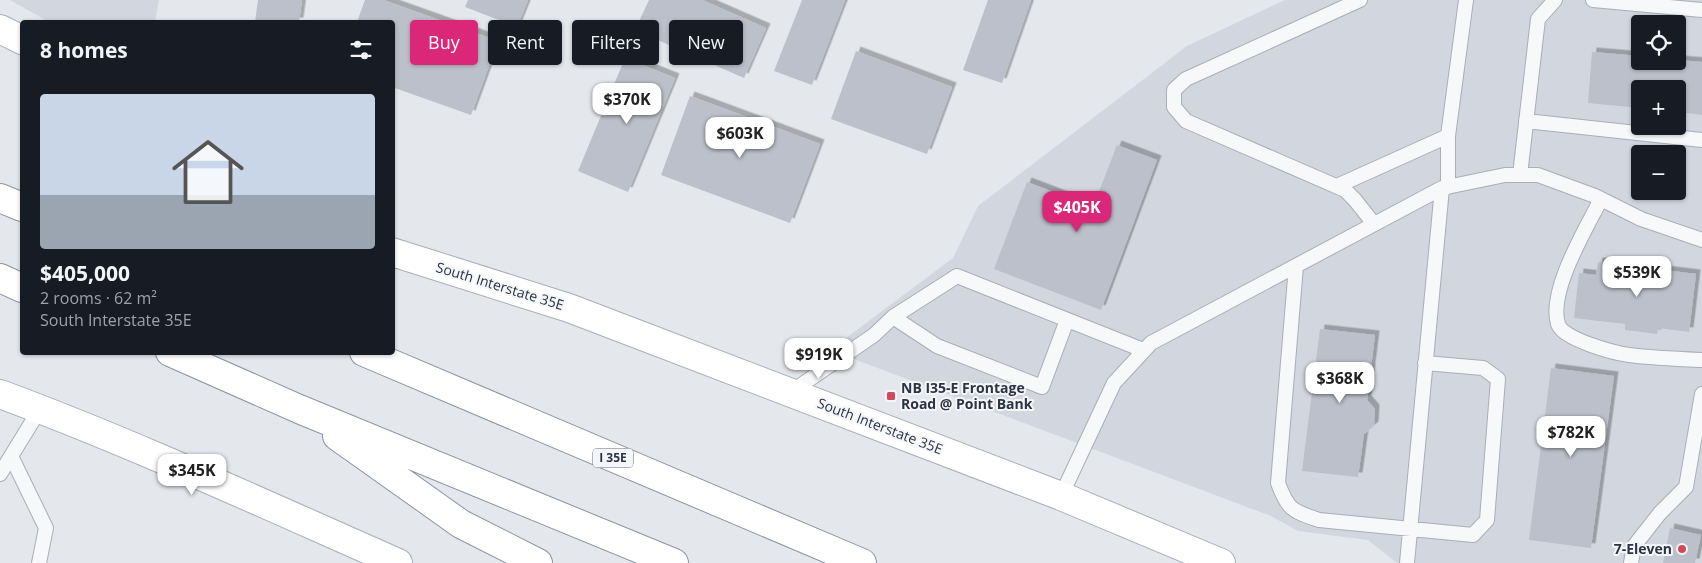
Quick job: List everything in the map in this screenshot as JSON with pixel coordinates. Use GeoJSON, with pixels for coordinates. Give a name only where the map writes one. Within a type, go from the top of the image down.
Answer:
{"type":"FeatureCollection","features":[{"type":"Feature","properties":{"kind":"main road"},"geometry":{"type":"LineString","coordinates":[[0,29],[20,39]]}},
{"type":"Feature","properties":{"kind":"main road"},"geometry":{"type":"LineString","coordinates":[[0,198],[20,206]]}},
{"type":"Feature","properties":{"kind":"main road","name":"South Interstate 35E"},"geometry":{"type":"LineString","coordinates":[[395,253],[570,308],[1061,496],[1221,563]]}},
{"type":"Feature","properties":{"kind":"main road"},"geometry":{"type":"LineString","coordinates":[[0,278],[20,287]]}},
{"type":"Feature","properties":{"kind":"main road"},"geometry":{"type":"LineString","coordinates":[[177,355],[299,409],[674,563]]}},
{"type":"Feature","properties":{"kind":"main road","name":"I 35E"},"geometry":{"type":"LineString","coordinates":[[371,355],[862,563]]}},
{"type":"Feature","properties":{"kind":"main road"},"geometry":{"type":"LineString","coordinates":[[0,394],[155,457],[398,563]]}},
{"type":"Feature","properties":{"kind":"main road"},"geometry":{"type":"LineString","coordinates":[[299,409],[461,524],[538,563]]}},
{"type":"Feature","properties":{"kind":"lane"},"geometry":{"type":"LineString","coordinates":[[1360,0],[1186,79],[1174,90],[1174,107],[1186,122],[1345,190],[1374,224]]}},
{"type":"Feature","properties":{"kind":"lane"},"geometry":{"type":"LineString","coordinates":[[1407,563],[1425,363],[1445,188],[1448,136],[1466,0]]}},
{"type":"Feature","properties":{"kind":"lane"},"geometry":{"type":"LineString","coordinates":[[1520,175],[1538,19],[1555,0]]}},
{"type":"Feature","properties":{"kind":"lane"},"geometry":{"type":"LineString","coordinates":[[1593,0],[1702,10]]}},
{"type":"Feature","properties":{"kind":"lane"},"geometry":{"type":"LineString","coordinates":[[1526,121],[1702,140]]}},
{"type":"Feature","properties":{"kind":"lane"},"geometry":{"type":"LineString","coordinates":[[1337,186],[1448,136]]}},
{"type":"Feature","properties":{"kind":"lane"},"geometry":{"type":"LineString","coordinates":[[1061,496],[1114,383],[1151,342],[1445,188],[1504,175],[1538,175],[1601,199],[1641,219],[1702,240]]}},
{"type":"Feature","properties":{"kind":"lane"},"geometry":{"type":"LineString","coordinates":[[1601,199],[1566,271],[1557,300],[1556,315],[1558,326],[1569,337],[1628,355],[1702,360]]}},
{"type":"Feature","properties":{"kind":"lane"},"geometry":{"type":"LineString","coordinates":[[1296,266],[1278,483],[1285,502],[1297,513],[1319,520],[1473,535],[1487,520],[1498,379],[1482,368],[1425,363]]}},
{"type":"Feature","properties":{"kind":"lane"},"geometry":{"type":"LineString","coordinates":[[791,392],[874,335],[893,317],[958,276],[1143,350]]}},
{"type":"Feature","properties":{"kind":"lane"},"geometry":{"type":"LineString","coordinates":[[893,317],[937,346],[1042,387],[1067,320]]}},
{"type":"Feature","properties":{"kind":"lane"},"geometry":{"type":"LineString","coordinates":[[1632,563],[1634,546],[1660,513],[1686,487],[1702,394]]}},
{"type":"Feature","properties":{"kind":"lane"},"geometry":{"type":"LineString","coordinates":[[0,474],[40,409]]}},
{"type":"Feature","properties":{"kind":"lane"},"geometry":{"type":"LineString","coordinates":[[11,456],[46,528],[39,563]]}},
{"type":"Feature","properties":{"kind":"shaded area"},"geometry":{"type":"Polygon","coordinates":[[[10,0],[159,0],[155,20],[45,20],[10,0]]]}},
{"type":"Feature","properties":{"kind":"shaded area"},"geometry":{"type":"Polygon","coordinates":[[[1285,0],[1702,0],[1702,563],[1397,563],[1368,540],[1298,531],[1271,516],[830,350],[953,258],[978,206],[1187,46],[1285,0]]]}},
{"type":"Feature","properties":{"kind":"building"},"geometry":{"type":"Polygon","coordinates":[[[258,0],[302,0],[299,20],[255,20],[258,0]]]}},
{"type":"Feature","properties":{"kind":"building"},"geometry":{"type":"Polygon","coordinates":[[[365,0],[383,0],[439,20],[410,20],[410,65],[478,65],[478,34],[488,37],[489,65],[471,115],[395,88],[395,20],[358,20],[365,0]]]}},
{"type":"Feature","properties":{"kind":"building"},"geometry":{"type":"Polygon","coordinates":[[[468,0],[528,0],[520,20],[499,20],[465,7],[468,0]]]}},
{"type":"Feature","properties":{"kind":"building"},"geometry":{"type":"Polygon","coordinates":[[[649,0],[702,0],[766,28],[744,78],[714,65],[743,65],[743,20],[669,20],[669,45],[659,41],[659,20],[640,20],[649,0]]]}},
{"type":"Feature","properties":{"kind":"building"},"geometry":{"type":"Polygon","coordinates":[[[802,0],[845,0],[812,85],[774,71],[802,0]]]}},
{"type":"Feature","properties":{"kind":"building"},"geometry":{"type":"Polygon","coordinates":[[[988,0],[1031,0],[1002,83],[963,70],[988,0]]]}},
{"type":"Feature","properties":{"kind":"building"},"geometry":{"type":"Polygon","coordinates":[[[856,51],[952,87],[927,154],[831,119],[856,51]]]}},
{"type":"Feature","properties":{"kind":"building"},"geometry":{"type":"Polygon","coordinates":[[[1592,52],[1631,55],[1631,70],[1686,70],[1686,61],[1702,62],[1702,115],[1686,113],[1686,80],[1631,80],[1631,107],[1588,103],[1592,52]]]}},
{"type":"Feature","properties":{"kind":"building"},"geometry":{"type":"Polygon","coordinates":[[[622,65],[642,65],[675,78],[628,192],[578,171],[622,65]]]}},
{"type":"Feature","properties":{"kind":"building"},"geometry":{"type":"Polygon","coordinates":[[[690,96],[820,144],[790,223],[661,175],[690,96]]]}},
{"type":"Feature","properties":{"kind":"building"},"geometry":{"type":"Polygon","coordinates":[[[1117,145],[1157,160],[1101,310],[994,269],[1027,182],[1093,207],[1117,145]]]}},
{"type":"Feature","properties":{"kind":"building"},"geometry":{"type":"Polygon","coordinates":[[[1598,262],[1696,274],[1689,332],[1658,328],[1657,334],[1625,330],[1625,324],[1574,318],[1579,273],[1596,275],[1598,262]]]}},
{"type":"Feature","properties":{"kind":"building"},"geometry":{"type":"Polygon","coordinates":[[[1320,329],[1375,335],[1367,400],[1375,409],[1374,426],[1364,434],[1358,477],[1302,471],[1320,329]]]}},
{"type":"Feature","properties":{"kind":"building"},"geometry":{"type":"Polygon","coordinates":[[[1551,368],[1614,376],[1591,548],[1529,540],[1551,368]]]}},
{"type":"Feature","properties":{"kind":"building","name":"7-Eleven"},"geometry":{"type":"Polygon","coordinates":[[[1670,528],[1701,535],[1695,563],[1663,563],[1670,528]]]}},
{"type":"Feature","properties":{"kind":"place","name":"NB I35-E Frontage Road @ Point Bank"},"geometry":{"type":"Point","coordinates":[891,396]}},
{"type":"Feature","properties":{"kind":"place","name":"7-Eleven"},"geometry":{"type":"Point","coordinates":[1682,549]}}]}
